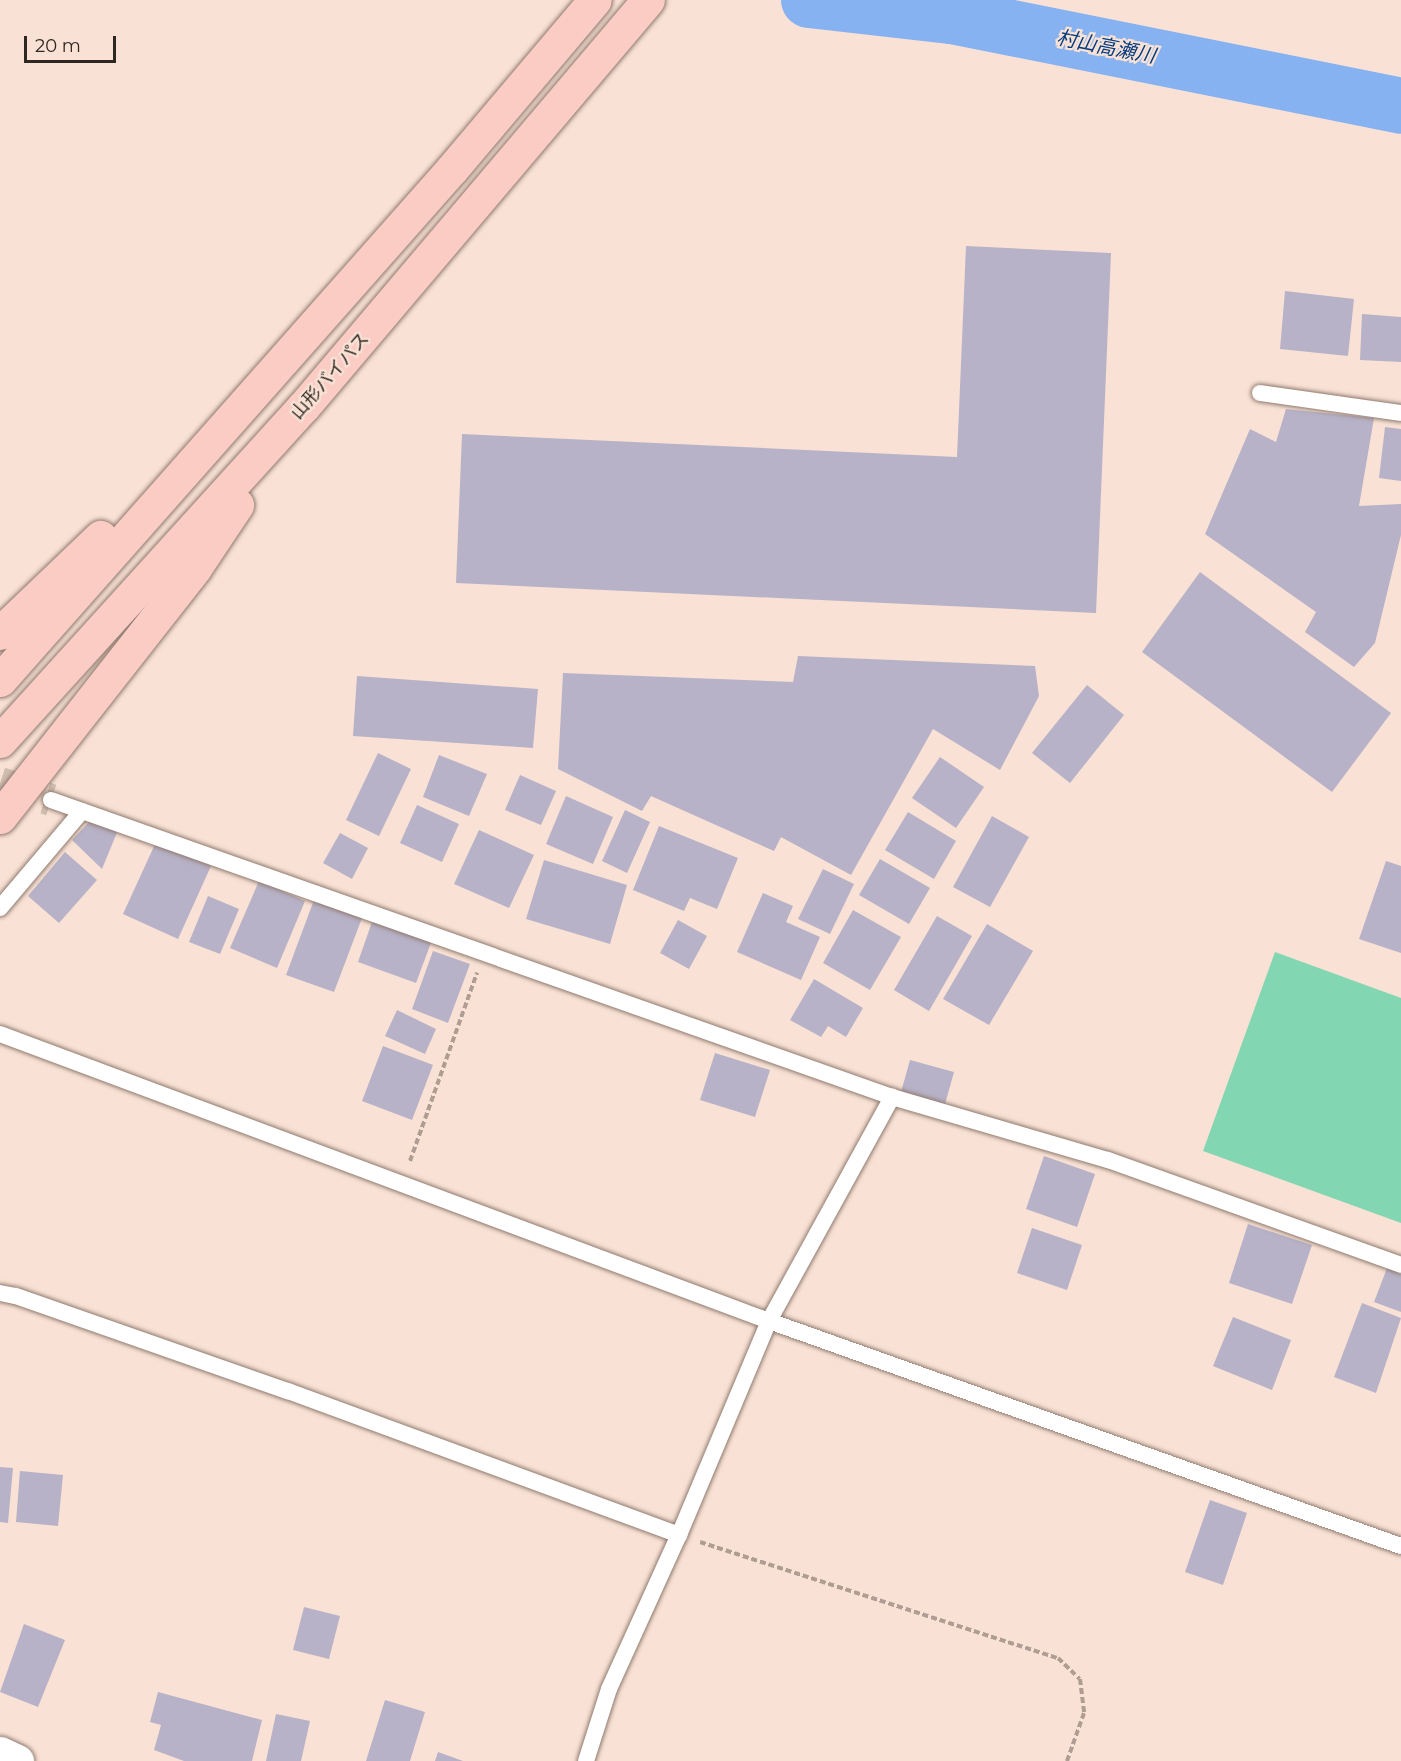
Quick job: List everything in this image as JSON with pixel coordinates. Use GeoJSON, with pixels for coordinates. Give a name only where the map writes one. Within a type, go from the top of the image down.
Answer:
{"type":"FeatureCollection","features":[{"type":"Feature","properties":{"kind":"highway"},"geometry":{"type":"LineString","coordinates":[[0,680],[452,169],[595,0]]}},
{"type":"Feature","properties":{"kind":"highway","name":"山形バイパス"},"geometry":{"type":"LineString","coordinates":[[0,741],[304,406],[477,205],[648,0]]}},
{"type":"Feature","properties":{"kind":"highway"},"geometry":{"type":"LineString","coordinates":[[0,633],[264,382]]}},
{"type":"Feature","properties":{"kind":"highway"},"geometry":{"type":"LineString","coordinates":[[0,817],[195,568],[304,406]]}},
{"type":"Feature","properties":{"kind":"main road"},"geometry":{"type":"LineString","coordinates":[[0,1753],[17,1761]]}},
{"type":"Feature","properties":{"kind":"lane"},"geometry":{"type":"LineString","coordinates":[[1260,393],[1401,413]]}},
{"type":"Feature","properties":{"kind":"lane"},"geometry":{"type":"LineString","coordinates":[[51,800],[892,1097],[1107,1160],[1401,1265]]}},
{"type":"Feature","properties":{"kind":"lane"},"geometry":{"type":"LineString","coordinates":[[0,908],[81,810]]}},
{"type":"Feature","properties":{"kind":"lane"},"geometry":{"type":"LineString","coordinates":[[0,1034],[769,1321],[1401,1546]]}},
{"type":"Feature","properties":{"kind":"lane"},"geometry":{"type":"LineString","coordinates":[[586,1761],[609,1689],[679,1535],[769,1321],[892,1097]]}},
{"type":"Feature","properties":{"kind":"lane"},"geometry":{"type":"LineString","coordinates":[[0,1293],[288,1391],[679,1535]]}},
{"type":"Feature","properties":{"kind":"path"},"geometry":{"type":"LineString","coordinates":[[402,1184],[484,952]]}},
{"type":"Feature","properties":{"kind":"path"},"geometry":{"type":"LineString","coordinates":[[679,1535],[1058,1658],[1080,1679],[1084,1713],[1067,1761]]}},
{"type":"Feature","properties":{"kind":"green space"},"geometry":{"type":"Polygon","coordinates":[[[1275,952],[1401,998],[1401,1223],[1203,1151],[1275,952]]]}},
{"type":"Feature","properties":{"kind":"building"},"geometry":{"type":"Polygon","coordinates":[[[966,246],[1111,253],[1096,613],[456,583],[462,434],[957,457],[966,246]]]}},
{"type":"Feature","properties":{"kind":"building"},"geometry":{"type":"Polygon","coordinates":[[[1285,291],[1354,299],[1348,356],[1280,349],[1285,291]]]}},
{"type":"Feature","properties":{"kind":"building"},"geometry":{"type":"Polygon","coordinates":[[[1362,314],[1401,317],[1401,362],[1360,360],[1362,314]]]}},
{"type":"Feature","properties":{"kind":"building"},"geometry":{"type":"Polygon","coordinates":[[[1286,409],[1374,418],[1359,506],[1401,504],[1401,535],[1375,643],[1354,667],[1305,632],[1316,612],[1205,534],[1250,429],[1276,442],[1286,409]]]}},
{"type":"Feature","properties":{"kind":"building"},"geometry":{"type":"Polygon","coordinates":[[[1385,427],[1401,429],[1401,481],[1379,478],[1385,427]]]}},
{"type":"Feature","properties":{"kind":"building"},"geometry":{"type":"Polygon","coordinates":[[[1200,572],[1391,713],[1332,792],[1142,652],[1200,572]]]}},
{"type":"Feature","properties":{"kind":"building"},"geometry":{"type":"Polygon","coordinates":[[[798,656],[1035,666],[1039,696],[1000,770],[933,729],[851,875],[781,837],[774,851],[651,796],[642,811],[558,769],[563,673],[793,682],[798,656]]]}},
{"type":"Feature","properties":{"kind":"building"},"geometry":{"type":"Polygon","coordinates":[[[357,676],[538,689],[533,748],[353,736],[357,676]]]}},
{"type":"Feature","properties":{"kind":"building"},"geometry":{"type":"Polygon","coordinates":[[[1087,685],[1124,715],[1070,783],[1032,753],[1087,685]]]}},
{"type":"Feature","properties":{"kind":"building"},"geometry":{"type":"Polygon","coordinates":[[[378,753],[411,769],[379,836],[346,820],[378,753]]]}},
{"type":"Feature","properties":{"kind":"building"},"geometry":{"type":"Polygon","coordinates":[[[439,755],[487,774],[469,816],[423,797],[439,755]]]}},
{"type":"Feature","properties":{"kind":"building"},"geometry":{"type":"Polygon","coordinates":[[[940,757],[984,787],[956,828],[912,798],[940,757]]]}},
{"type":"Feature","properties":{"kind":"building"},"geometry":{"type":"Polygon","coordinates":[[[520,775],[556,791],[541,825],[505,810],[520,775]]]}},
{"type":"Feature","properties":{"kind":"building"},"geometry":{"type":"Polygon","coordinates":[[[566,796],[613,817],[593,864],[546,844],[566,796]]]}},
{"type":"Feature","properties":{"kind":"building"},"geometry":{"type":"Polygon","coordinates":[[[417,805],[459,824],[442,862],[400,843],[417,805]]]}},
{"type":"Feature","properties":{"kind":"building"},"geometry":{"type":"Polygon","coordinates":[[[625,810],[650,822],[627,873],[602,861],[625,810]]]}},
{"type":"Feature","properties":{"kind":"building"},"geometry":{"type":"Polygon","coordinates":[[[908,812],[956,841],[934,879],[885,850],[908,812]]]}},
{"type":"Feature","properties":{"kind":"building"},"geometry":{"type":"Polygon","coordinates":[[[992,816],[1029,837],[990,907],[953,887],[992,816]]]}},
{"type":"Feature","properties":{"kind":"building"},"geometry":{"type":"Polygon","coordinates":[[[92,819],[118,830],[102,869],[72,840],[92,819]]]}},
{"type":"Feature","properties":{"kind":"building"},"geometry":{"type":"Polygon","coordinates":[[[659,826],[738,858],[717,909],[690,898],[684,911],[633,890],[659,826]]]}},
{"type":"Feature","properties":{"kind":"building"},"geometry":{"type":"Polygon","coordinates":[[[479,830],[534,855],[509,908],[454,884],[479,830]]]}},
{"type":"Feature","properties":{"kind":"building"},"geometry":{"type":"Polygon","coordinates":[[[340,833],[368,848],[352,879],[323,863],[340,833]]]}},
{"type":"Feature","properties":{"kind":"building"},"geometry":{"type":"Polygon","coordinates":[[[156,842],[211,866],[178,939],[123,914],[156,842]]]}},
{"type":"Feature","properties":{"kind":"building"},"geometry":{"type":"Polygon","coordinates":[[[65,852],[97,880],[59,923],[28,896],[65,852]]]}},
{"type":"Feature","properties":{"kind":"building"},"geometry":{"type":"Polygon","coordinates":[[[880,859],[930,888],[909,924],[859,895],[880,859]]]}},
{"type":"Feature","properties":{"kind":"building"},"geometry":{"type":"Polygon","coordinates":[[[544,860],[627,885],[610,944],[526,919],[544,860]]]}},
{"type":"Feature","properties":{"kind":"building"},"geometry":{"type":"Polygon","coordinates":[[[1386,861],[1401,866],[1401,953],[1359,939],[1386,861]]]}},
{"type":"Feature","properties":{"kind":"building"},"geometry":{"type":"Polygon","coordinates":[[[823,869],[854,884],[830,934],[798,919],[823,869]]]}},
{"type":"Feature","properties":{"kind":"building"},"geometry":{"type":"Polygon","coordinates":[[[259,881],[305,901],[277,968],[230,948],[259,881]]]}},
{"type":"Feature","properties":{"kind":"building"},"geometry":{"type":"Polygon","coordinates":[[[763,893],[793,906],[786,922],[820,937],[801,980],[737,952],[763,893]]]}},
{"type":"Feature","properties":{"kind":"building"},"geometry":{"type":"Polygon","coordinates":[[[208,896],[239,909],[220,954],[189,942],[208,896]]]}},
{"type":"Feature","properties":{"kind":"building"},"geometry":{"type":"Polygon","coordinates":[[[314,900],[362,918],[334,992],[286,975],[314,900]]]}},
{"type":"Feature","properties":{"kind":"building"},"geometry":{"type":"Polygon","coordinates":[[[853,910],[901,937],[870,990],[823,963],[853,910]]]}},
{"type":"Feature","properties":{"kind":"building"},"geometry":{"type":"Polygon","coordinates":[[[937,916],[972,936],[929,1011],[894,990],[937,916]]]}},
{"type":"Feature","properties":{"kind":"building"},"geometry":{"type":"Polygon","coordinates":[[[373,919],[432,940],[416,983],[358,962],[373,919]]]}},
{"type":"Feature","properties":{"kind":"building"},"geometry":{"type":"Polygon","coordinates":[[[678,920],[707,936],[689,969],[660,953],[678,920]]]}},
{"type":"Feature","properties":{"kind":"building"},"geometry":{"type":"Polygon","coordinates":[[[987,924],[1033,951],[989,1025],[943,999],[987,924]]]}},
{"type":"Feature","properties":{"kind":"building"},"geometry":{"type":"Polygon","coordinates":[[[433,951],[470,964],[448,1023],[412,1009],[433,951]]]}},
{"type":"Feature","properties":{"kind":"building"},"geometry":{"type":"Polygon","coordinates":[[[814,979],[863,1008],[846,1037],[828,1026],[821,1037],[790,1020],[814,979]]]}},
{"type":"Feature","properties":{"kind":"building"},"geometry":{"type":"Polygon","coordinates":[[[397,1010],[436,1029],[425,1054],[385,1036],[397,1010]]]}},
{"type":"Feature","properties":{"kind":"building"},"geometry":{"type":"Polygon","coordinates":[[[383,1046],[433,1065],[412,1120],[362,1101],[383,1046]]]}},
{"type":"Feature","properties":{"kind":"building"},"geometry":{"type":"Polygon","coordinates":[[[715,1053],[770,1070],[755,1117],[700,1100],[715,1053]]]}},
{"type":"Feature","properties":{"kind":"building"},"geometry":{"type":"Polygon","coordinates":[[[910,1060],[954,1072],[945,1104],[901,1092],[910,1060]]]}},
{"type":"Feature","properties":{"kind":"building"},"geometry":{"type":"Polygon","coordinates":[[[1044,1156],[1095,1174],[1077,1227],[1026,1209],[1044,1156]]]}},
{"type":"Feature","properties":{"kind":"building"},"geometry":{"type":"Polygon","coordinates":[[[1248,1224],[1312,1245],[1292,1304],[1229,1283],[1248,1224]]]}},
{"type":"Feature","properties":{"kind":"building"},"geometry":{"type":"Polygon","coordinates":[[[1032,1228],[1082,1245],[1067,1290],[1017,1273],[1032,1228]]]}},
{"type":"Feature","properties":{"kind":"building"},"geometry":{"type":"Polygon","coordinates":[[[1387,1268],[1401,1274],[1401,1312],[1374,1302],[1387,1268]]]}},
{"type":"Feature","properties":{"kind":"building"},"geometry":{"type":"Polygon","coordinates":[[[1362,1303],[1401,1318],[1376,1393],[1334,1377],[1362,1303]]]}},
{"type":"Feature","properties":{"kind":"building"},"geometry":{"type":"Polygon","coordinates":[[[1233,1317],[1291,1340],[1272,1390],[1213,1366],[1233,1317]]]}},
{"type":"Feature","properties":{"kind":"building"},"geometry":{"type":"Polygon","coordinates":[[[0,1467],[13,1468],[8,1523],[0,1522],[0,1467]]]}},
{"type":"Feature","properties":{"kind":"building"},"geometry":{"type":"Polygon","coordinates":[[[20,1471],[63,1475],[58,1526],[16,1522],[20,1471]]]}},
{"type":"Feature","properties":{"kind":"building"},"geometry":{"type":"Polygon","coordinates":[[[1210,1500],[1247,1513],[1223,1585],[1185,1572],[1210,1500]]]}},
{"type":"Feature","properties":{"kind":"building"},"geometry":{"type":"Polygon","coordinates":[[[304,1607],[340,1616],[329,1659],[293,1650],[304,1607]]]}},
{"type":"Feature","properties":{"kind":"building"},"geometry":{"type":"Polygon","coordinates":[[[24,1624],[65,1640],[38,1707],[0,1692],[24,1624]]]}},
{"type":"Feature","properties":{"kind":"building"},"geometry":{"type":"Polygon","coordinates":[[[158,1692],[262,1720],[252,1761],[184,1761],[154,1750],[161,1725],[150,1722],[158,1692]]]}},
{"type":"Feature","properties":{"kind":"building"},"geometry":{"type":"Polygon","coordinates":[[[385,1700],[425,1712],[410,1761],[366,1761],[385,1700]]]}},
{"type":"Feature","properties":{"kind":"building"},"geometry":{"type":"Polygon","coordinates":[[[276,1714],[310,1721],[301,1761],[266,1761],[276,1714]]]}},
{"type":"Feature","properties":{"kind":"building"},"geometry":{"type":"Polygon","coordinates":[[[438,1752],[463,1761],[435,1761],[438,1752]]]}},
{"type":"Feature","properties":{"kind":"waterway","name":"村山高瀬川"},"geometry":{"type":"LineString","coordinates":[[809,0],[952,16],[1401,106]]}},
{"type":"Feature","properties":{"kind":"tunnel"},"geometry":{"type":"LineString","coordinates":[[0,783],[51,800]]}}]}
